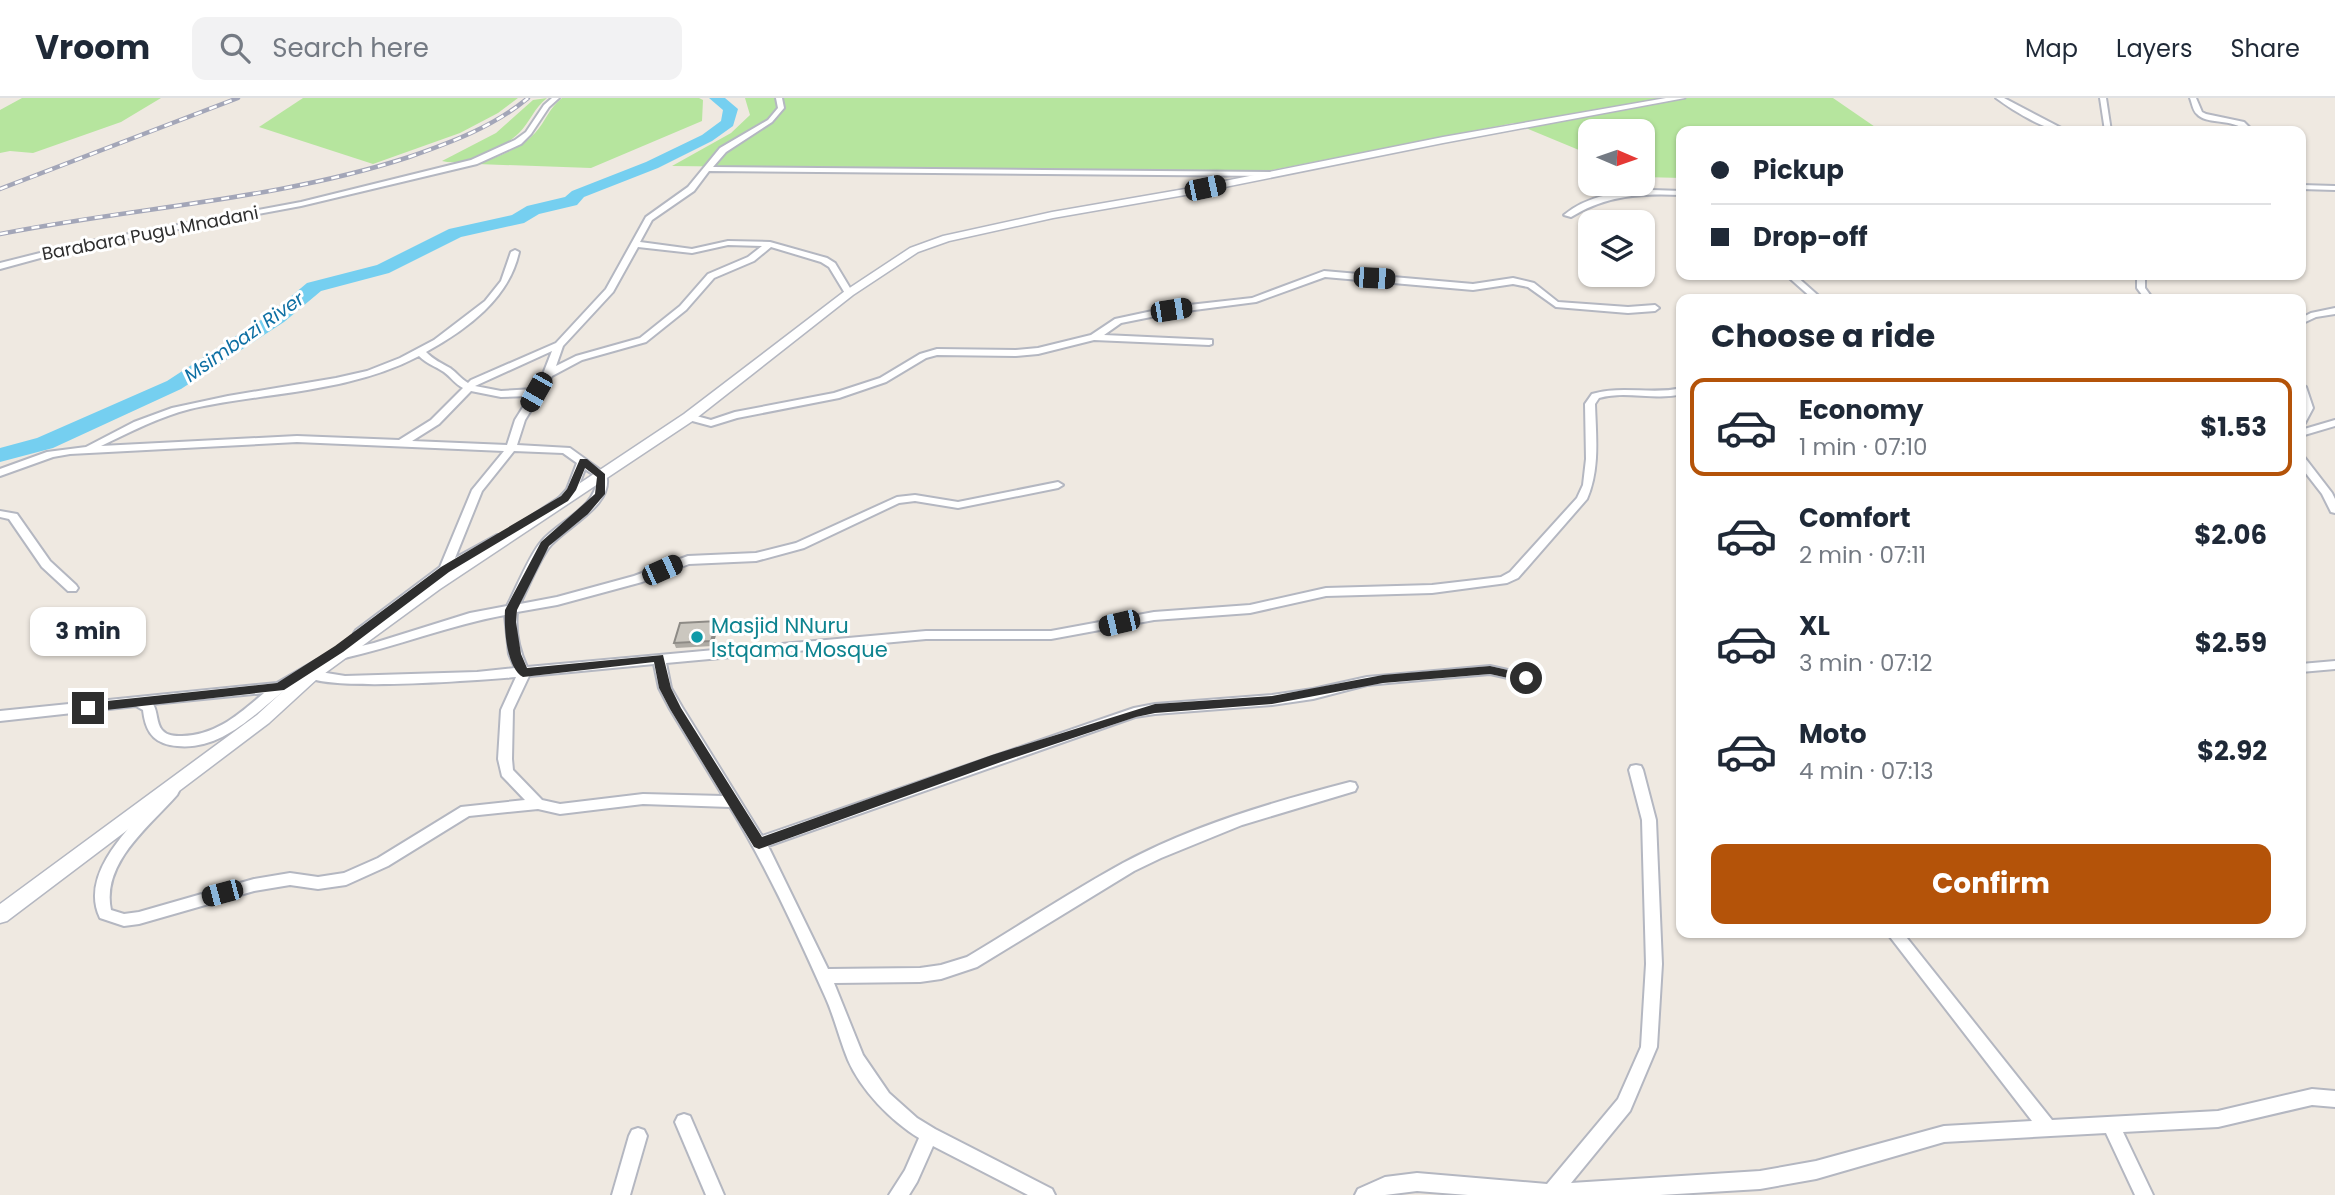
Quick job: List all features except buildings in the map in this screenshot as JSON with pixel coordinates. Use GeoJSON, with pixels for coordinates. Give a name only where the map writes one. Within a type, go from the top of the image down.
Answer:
{"type":"FeatureCollection","features":[{"type":"Feature","properties":{"kind":"street","name":"Barabara Pugu Mnadani"},"geometry":{"type":"LineString","coordinates":[[0,265],[76,246],[301,204],[457,167],[492,156],[529,134],[546,106],[556,98]]}},
{"type":"Feature","properties":{"kind":"street"},"geometry":{"type":"LineString","coordinates":[[399,444],[435,422],[468,386],[559,345],[602,300],[649,219],[691,188],[723,150],[778,114],[781,108],[779,98]]}},
{"type":"Feature","properties":{"kind":"street"},"geometry":{"type":"LineString","coordinates":[[0,915],[188,772],[263,719],[311,675],[435,586],[689,417],[849,293],[894,261],[925,245],[1052,215],[1443,140],[1681,98]]}},
{"type":"Feature","properties":{"kind":"street"},"geometry":{"type":"LineString","coordinates":[[1999,98],[2052,126]]}},
{"type":"Feature","properties":{"kind":"street"},"geometry":{"type":"LineString","coordinates":[[2103,98],[2107,126]]}},
{"type":"Feature","properties":{"kind":"street"},"geometry":{"type":"LineString","coordinates":[[2193,98],[2199,113],[2204,116],[2238,122],[2243,126]]}},
{"type":"Feature","properties":{"kind":"street"},"geometry":{"type":"LineString","coordinates":[[709,169],[1272,174]]}},
{"type":"Feature","properties":{"kind":"street"},"geometry":{"type":"LineString","coordinates":[[2306,182],[2313,187]]}},
{"type":"Feature","properties":{"kind":"street"},"geometry":{"type":"LineString","coordinates":[[2306,187],[2335,188]]}},
{"type":"Feature","properties":{"kind":"street"},"geometry":{"type":"LineString","coordinates":[[1568,215],[1588,202],[1603,197],[1650,192],[1676,193]]}},
{"type":"Feature","properties":{"kind":"street"},"geometry":{"type":"LineString","coordinates":[[636,244],[692,251],[728,243],[770,244],[824,260],[832,265],[849,293]]}},
{"type":"Feature","properties":{"kind":"street"},"geometry":{"type":"LineString","coordinates":[[548,374],[579,358],[643,340],[683,308],[711,276],[751,259],[770,244]]}},
{"type":"Feature","properties":{"kind":"street"},"geometry":{"type":"LineString","coordinates":[[88,449],[172,411],[245,395],[350,380],[421,353],[467,321],[498,293],[512,270],[514,252]]}},
{"type":"Feature","properties":{"kind":"street"},"geometry":{"type":"LineString","coordinates":[[1094,337],[1118,321],[1171,310],[1253,300],[1324,274],[1473,287],[1513,281],[1531,285],[1556,304],[1628,310],[1655,307]]}},
{"type":"Feature","properties":{"kind":"street"},"geometry":{"type":"LineString","coordinates":[[1796,280],[1812,294]]}},
{"type":"Feature","properties":{"kind":"street"},"geometry":{"type":"LineString","coordinates":[[2306,319],[2335,311]]}},
{"type":"Feature","properties":{"kind":"street"},"geometry":{"type":"LineString","coordinates":[[689,417],[711,423],[735,415],[836,396],[883,380],[923,356],[937,352],[1027,352],[1094,337],[1209,342]]}},
{"type":"Feature","properties":{"kind":"street"},"geometry":{"type":"LineString","coordinates":[[445,569],[470,513],[477,490],[510,447],[520,420],[548,374],[559,345]]}},
{"type":"Feature","properties":{"kind":"street"},"geometry":{"type":"LineString","coordinates":[[421,353],[433,364],[449,371],[455,381],[468,386],[501,396],[536,392]]}},
{"type":"Feature","properties":{"kind":"street"},"geometry":{"type":"LineString","coordinates":[[311,675],[345,680],[523,673],[659,658],[926,635],[1051,635],[1154,616],[1250,609],[1326,592],[1432,589],[1503,580],[1514,575],[1582,499],[1590,470],[1590,404],[1595,397],[1613,391],[1676,398]]}},
{"type":"Feature","properties":{"kind":"street"},"geometry":{"type":"LineString","coordinates":[[1667,395],[1676,393]]}},
{"type":"Feature","properties":{"kind":"street"},"geometry":{"type":"LineString","coordinates":[[2306,432],[2335,423]]}},
{"type":"Feature","properties":{"kind":"street"},"geometry":{"type":"LineString","coordinates":[[0,473],[51,454],[88,449],[297,439],[557,448],[566,450],[602,476]]}},
{"type":"Feature","properties":{"kind":"street"},"geometry":{"type":"LineString","coordinates":[[138,701],[149,708],[151,726],[156,734],[167,740],[211,738],[228,730],[280,687],[334,652],[445,569],[564,499],[572,490],[583,461]]}},
{"type":"Feature","properties":{"kind":"street"},"geometry":{"type":"LineString","coordinates":[[2306,467],[2327,493],[2335,510]]}},
{"type":"Feature","properties":{"kind":"street"},"geometry":{"type":"LineString","coordinates":[[538,804],[507,772],[505,759],[507,710],[523,673],[515,654],[511,610],[545,544],[595,501],[602,488],[602,476]]}},
{"type":"Feature","properties":{"kind":"street"},"geometry":{"type":"LineString","coordinates":[[341,655],[376,648],[470,617],[557,601],[638,579],[688,560],[756,557],[800,546],[897,499],[915,498],[958,505],[1058,485]]}},
{"type":"Feature","properties":{"kind":"street"},"geometry":{"type":"LineString","coordinates":[[0,514],[13,516],[46,564],[72,588]]}},
{"type":"Feature","properties":{"kind":"street"},"geometry":{"type":"LineString","coordinates":[[659,658],[665,688],[697,747],[759,843],[823,976],[856,1059],[883,1099],[911,1124],[929,1135],[1046,1195]]}},
{"type":"Feature","properties":{"kind":"street"},"geometry":{"type":"LineString","coordinates":[[2306,668],[2335,665]]}},
{"type":"Feature","properties":{"kind":"street"},"geometry":{"type":"LineString","coordinates":[[759,843],[996,758],[1135,713],[1272,700],[1388,679],[1490,670],[1526,678]]}},
{"type":"Feature","properties":{"kind":"street"},"geometry":{"type":"LineString","coordinates":[[0,716],[280,687]]}},
{"type":"Feature","properties":{"kind":"street"},"geometry":{"type":"LineString","coordinates":[[1551,1193],[1624,1105],[1649,1047],[1654,964],[1649,820],[1636,770]]}},
{"type":"Feature","properties":{"kind":"street"},"geometry":{"type":"LineString","coordinates":[[188,772],[111,864],[103,881],[101,897],[105,914],[111,918],[139,918],[222,893],[278,880],[318,883],[346,879],[383,862],[466,811],[538,804],[559,809],[643,799],[735,802]]}},
{"type":"Feature","properties":{"kind":"street"},"geometry":{"type":"LineString","coordinates":[[823,976],[920,975],[942,972],[972,962],[1155,854],[1251,816],[1349,787]]}},
{"type":"Feature","properties":{"kind":"street"},"geometry":{"type":"LineString","coordinates":[[1898,938],[2048,1128]]}},
{"type":"Feature","properties":{"kind":"street"},"geometry":{"type":"LineString","coordinates":[[1364,1195],[1385,1185],[1417,1182],[1551,1193],[1760,1180],[1816,1170],[1944,1134],[2218,1119],[2312,1097],[2335,1099]]}},
{"type":"Feature","properties":{"kind":"street"},"geometry":{"type":"LineString","coordinates":[[684,1122],[715,1195]]}},
{"type":"Feature","properties":{"kind":"street"},"geometry":{"type":"LineString","coordinates":[[2111,1126],[2144,1195]]}},
{"type":"Feature","properties":{"kind":"street"},"geometry":{"type":"LineString","coordinates":[[898,1195],[911,1176],[929,1135]]}},
{"type":"Feature","properties":{"kind":"street"},"geometry":{"type":"LineString","coordinates":[[621,1195],[638,1136]]}},
{"type":"Feature","properties":{"kind":"green space"},"geometry":{"type":"Polygon","coordinates":[[[22,98],[161,98],[121,122],[33,153],[0,153],[0,110],[22,98]]]}},
{"type":"Feature","properties":{"kind":"green space"},"geometry":{"type":"Polygon","coordinates":[[[303,98],[518,98],[498,113],[460,133],[373,164],[259,127],[303,98]]]}},
{"type":"Feature","properties":{"kind":"green space"},"geometry":{"type":"Polygon","coordinates":[[[547,98],[519,133],[503,145],[483,156],[462,162],[442,161],[496,133],[533,100],[547,98]]]}},
{"type":"Feature","properties":{"kind":"green space"},"geometry":{"type":"Polygon","coordinates":[[[562,98],[699,98],[703,100],[702,121],[591,168],[477,164],[523,144],[562,98]]]}},
{"type":"Feature","properties":{"kind":"green space"},"geometry":{"type":"Polygon","coordinates":[[[745,98],[1833,98],[1874,126],[1676,126],[1676,178],[1656,177],[1656,119],[1578,119],[1578,150],[1514,123],[1262,172],[672,166],[731,133],[750,115],[745,98]]]}},
{"type":"Feature","properties":{"kind":"waterway","name":"Msimbazi River"},"geometry":{"type":"LineString","coordinates":[[0,455],[45,443],[174,385],[277,318],[314,287],[383,269],[455,233],[518,219],[533,210],[571,201],[578,194],[652,165],[707,138],[728,123],[731,109],[716,98]]}},
{"type":"Feature","properties":{"kind":"railway"},"geometry":{"type":"LineString","coordinates":[[0,189],[238,98]]}},
{"type":"Feature","properties":{"kind":"railway"},"geometry":{"type":"LineString","coordinates":[[0,234],[257,193],[359,172],[456,139],[501,117],[528,98]]}},
{"type":"Feature","properties":{"kind":"place","name":"Masjid NNuru Istqama Mosque"},"geometry":{"type":"Point","coordinates":[697,637]}},
{"type":"Feature","properties":{"kind":"route"},"geometry":{"type":"LineString","coordinates":[[88,708],[280,687],[339,649],[445,569],[564,499],[572,490],[583,461],[602,476],[600,494],[584,512],[561,528],[545,544],[511,610],[515,654],[523,673],[659,658],[665,688],[676,709],[697,747],[712,766],[759,843],[837,818],[996,758],[1135,713],[1186,706],[1272,700],[1383,679],[1490,670],[1526,678]]}}]}
